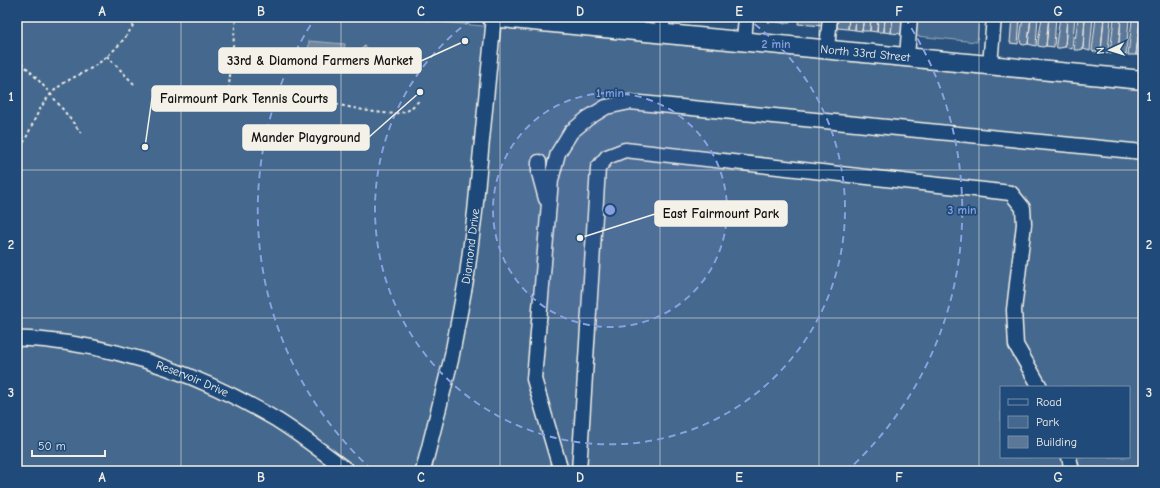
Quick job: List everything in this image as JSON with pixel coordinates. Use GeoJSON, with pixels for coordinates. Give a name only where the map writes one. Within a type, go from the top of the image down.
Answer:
{"type":"FeatureCollection","features":[{"type":"Feature","properties":{"kind":"main road","name":"North 33rd Street"},"geometry":{"type":"LineString","coordinates":[[493,17],[662,25],[744,41],[1143,80]]}},
{"type":"Feature","properties":{"kind":"street","name":"Diamond Drive"},"geometry":{"type":"LineString","coordinates":[[423,471],[451,360],[467,275],[475,212],[493,17]]}},
{"type":"Feature","properties":{"kind":"street"},"geometry":{"type":"LineString","coordinates":[[744,41],[746,17]]}},
{"type":"Feature","properties":{"kind":"street"},"geometry":{"type":"LineString","coordinates":[[827,49],[830,17]]}},
{"type":"Feature","properties":{"kind":"street"},"geometry":{"type":"LineString","coordinates":[[907,57],[910,17]]}},
{"type":"Feature","properties":{"kind":"street"},"geometry":{"type":"LineString","coordinates":[[990,65],[994,17]]}},
{"type":"Feature","properties":{"kind":"street"},"geometry":{"type":"LineString","coordinates":[[561,471],[534,379],[551,180],[558,153],[571,132],[588,118],[606,107],[630,102],[1143,152]]}},
{"type":"Feature","properties":{"kind":"street"},"geometry":{"type":"LineString","coordinates":[[579,471],[598,168],[607,157],[625,150],[1011,193],[1023,208],[1024,224],[1014,310],[1016,345],[1039,386]]}},
{"type":"Feature","properties":{"kind":"street"},"geometry":{"type":"LineString","coordinates":[[539,162],[539,173],[548,210]]}},
{"type":"Feature","properties":{"kind":"street","name":"Reservoir Drive"},"geometry":{"type":"LineString","coordinates":[[17,339],[31,338],[103,348],[152,362],[208,385],[277,421],[348,471]]}},
{"type":"Feature","properties":{"kind":"street"},"geometry":{"type":"LineString","coordinates":[[1069,458],[1072,471]]}},
{"type":"Feature","properties":{"kind":"path"},"geometry":{"type":"LineString","coordinates":[[17,153],[28,135],[37,114],[51,94],[68,80],[93,67],[108,56],[128,33],[137,17]]}},
{"type":"Feature","properties":{"kind":"path"},"geometry":{"type":"LineString","coordinates":[[228,95],[236,17]]}},
{"type":"Feature","properties":{"kind":"path"},"geometry":{"type":"LineString","coordinates":[[108,56],[134,84]]}},
{"type":"Feature","properties":{"kind":"path"},"geometry":{"type":"LineString","coordinates":[[17,59],[31,71],[51,94],[81,133]]}},
{"type":"Feature","properties":{"kind":"path"},"geometry":{"type":"LineString","coordinates":[[191,104],[200,97],[212,93],[228,95],[242,101],[264,105],[310,100],[379,112],[407,111],[419,101]]}},
{"type":"Feature","properties":{"kind":"green space"},"geometry":{"type":"Polygon","coordinates":[[[17,17],[389,17],[1143,90],[1143,471],[17,471],[17,17]]]}},
{"type":"Feature","properties":{"kind":"green space"},"geometry":{"type":"Polygon","coordinates":[[[918,17],[979,17],[977,42],[916,36],[918,17]]]}},
{"type":"Feature","properties":{"kind":"shaded area"},"geometry":{"type":"Polygon","coordinates":[[[309,41],[345,44],[343,68],[340,67],[340,64],[307,60],[309,41]]]}},
{"type":"Feature","properties":{"kind":"building"},"geometry":{"type":"Polygon","coordinates":[[[768,17],[776,17],[776,22],[768,22],[768,17]]]}},
{"type":"Feature","properties":{"kind":"building"},"geometry":{"type":"Polygon","coordinates":[[[776,17],[783,17],[783,23],[776,22],[776,17]]]}},
{"type":"Feature","properties":{"kind":"building"},"geometry":{"type":"Polygon","coordinates":[[[783,17],[791,17],[790,23],[783,23],[783,17]]]}},
{"type":"Feature","properties":{"kind":"building"},"geometry":{"type":"Polygon","coordinates":[[[799,17],[825,17],[824,26],[798,24],[799,17]]]}},
{"type":"Feature","properties":{"kind":"building"},"geometry":{"type":"Polygon","coordinates":[[[838,17],[849,17],[848,29],[837,28],[838,17]]]}},
{"type":"Feature","properties":{"kind":"building"},"geometry":{"type":"Polygon","coordinates":[[[849,17],[856,17],[855,30],[848,29],[849,17]]]}},
{"type":"Feature","properties":{"kind":"building"},"geometry":{"type":"Polygon","coordinates":[[[856,17],[864,17],[862,31],[855,30],[856,17]]]}},
{"type":"Feature","properties":{"kind":"building"},"geometry":{"type":"Polygon","coordinates":[[[864,17],[871,17],[870,31],[862,31],[864,17]]]}},
{"type":"Feature","properties":{"kind":"building"},"geometry":{"type":"Polygon","coordinates":[[[871,17],[878,17],[877,32],[870,31],[871,17]]]}},
{"type":"Feature","properties":{"kind":"building"},"geometry":{"type":"Polygon","coordinates":[[[878,17],[885,17],[884,32],[877,32],[878,17]]]}},
{"type":"Feature","properties":{"kind":"building"},"geometry":{"type":"Polygon","coordinates":[[[885,17],[893,17],[891,33],[884,32],[885,17]]]}},
{"type":"Feature","properties":{"kind":"building"},"geometry":{"type":"Polygon","coordinates":[[[893,17],[903,18],[901,34],[891,33],[893,17]]]}},
{"type":"Feature","properties":{"kind":"building"},"geometry":{"type":"Polygon","coordinates":[[[1012,17],[1020,17],[1018,44],[1010,43],[1012,17]]]}},
{"type":"Feature","properties":{"kind":"building"},"geometry":{"type":"Polygon","coordinates":[[[1023,17],[1031,17],[1028,44],[1024,45],[1021,44],[1020,40],[1023,17]]]}},
{"type":"Feature","properties":{"kind":"building"},"geometry":{"type":"Polygon","coordinates":[[[1031,17],[1038,17],[1036,46],[1028,44],[1031,17]]]}},
{"type":"Feature","properties":{"kind":"building"},"geometry":{"type":"Polygon","coordinates":[[[1042,17],[1049,17],[1046,46],[1043,47],[1038,46],[1042,17]]]}},
{"type":"Feature","properties":{"kind":"building"},"geometry":{"type":"Polygon","coordinates":[[[1049,17],[1056,17],[1054,47],[1046,46],[1049,17]]]}},
{"type":"Feature","properties":{"kind":"building"},"geometry":{"type":"Polygon","coordinates":[[[1060,17],[1067,17],[1065,47],[1057,48],[1056,44],[1060,17]]]}},
{"type":"Feature","properties":{"kind":"building"},"geometry":{"type":"Polygon","coordinates":[[[1067,17],[1075,17],[1072,49],[1065,47],[1067,17]]]}},
{"type":"Feature","properties":{"kind":"building"},"geometry":{"type":"Polygon","coordinates":[[[1078,17],[1085,17],[1083,49],[1074,50],[1078,17]]]}},
{"type":"Feature","properties":{"kind":"building"},"geometry":{"type":"Polygon","coordinates":[[[1085,17],[1093,17],[1090,51],[1083,49],[1085,17]]]}},
{"type":"Feature","properties":{"kind":"building"},"geometry":{"type":"Polygon","coordinates":[[[1096,17],[1104,17],[1101,51],[1096,52],[1092,51],[1096,17]]]}},
{"type":"Feature","properties":{"kind":"building"},"geometry":{"type":"Polygon","coordinates":[[[1104,17],[1111,18],[1108,53],[1101,51],[1104,17]]]}},
{"type":"Feature","properties":{"kind":"building"},"geometry":{"type":"Polygon","coordinates":[[[1114,18],[1121,19],[1118,53],[1110,53],[1114,18]]]}},
{"type":"Feature","properties":{"kind":"building"},"geometry":{"type":"Polygon","coordinates":[[[1121,19],[1129,19],[1126,55],[1118,53],[1121,19]]]}},
{"type":"Feature","properties":{"kind":"building"},"geometry":{"type":"Polygon","coordinates":[[[1132,20],[1140,21],[1136,55],[1128,55],[1132,20]]]}},
{"type":"Feature","properties":{"kind":"building"},"geometry":{"type":"Polygon","coordinates":[[[1140,21],[1143,21],[1143,56],[1136,55],[1140,21]]]}},
{"type":"Feature","properties":{"kind":"building"},"geometry":{"type":"Polygon","coordinates":[[[365,46],[376,59],[363,69],[353,57],[365,46]]]}},
{"type":"Feature","properties":{"kind":"place","name":"33rd & Diamond Farmers Market"},"geometry":{"type":"Point","coordinates":[465,41]}},
{"type":"Feature","properties":{"kind":"place","name":"Mander Playground"},"geometry":{"type":"Point","coordinates":[420,92]}},
{"type":"Feature","properties":{"kind":"place","name":"Fairmount Park Tennis Courts"},"geometry":{"type":"Point","coordinates":[145,147]}},
{"type":"Feature","properties":{"kind":"place","name":"East Fairmount Park"},"geometry":{"type":"Point","coordinates":[580,238]}}]}
